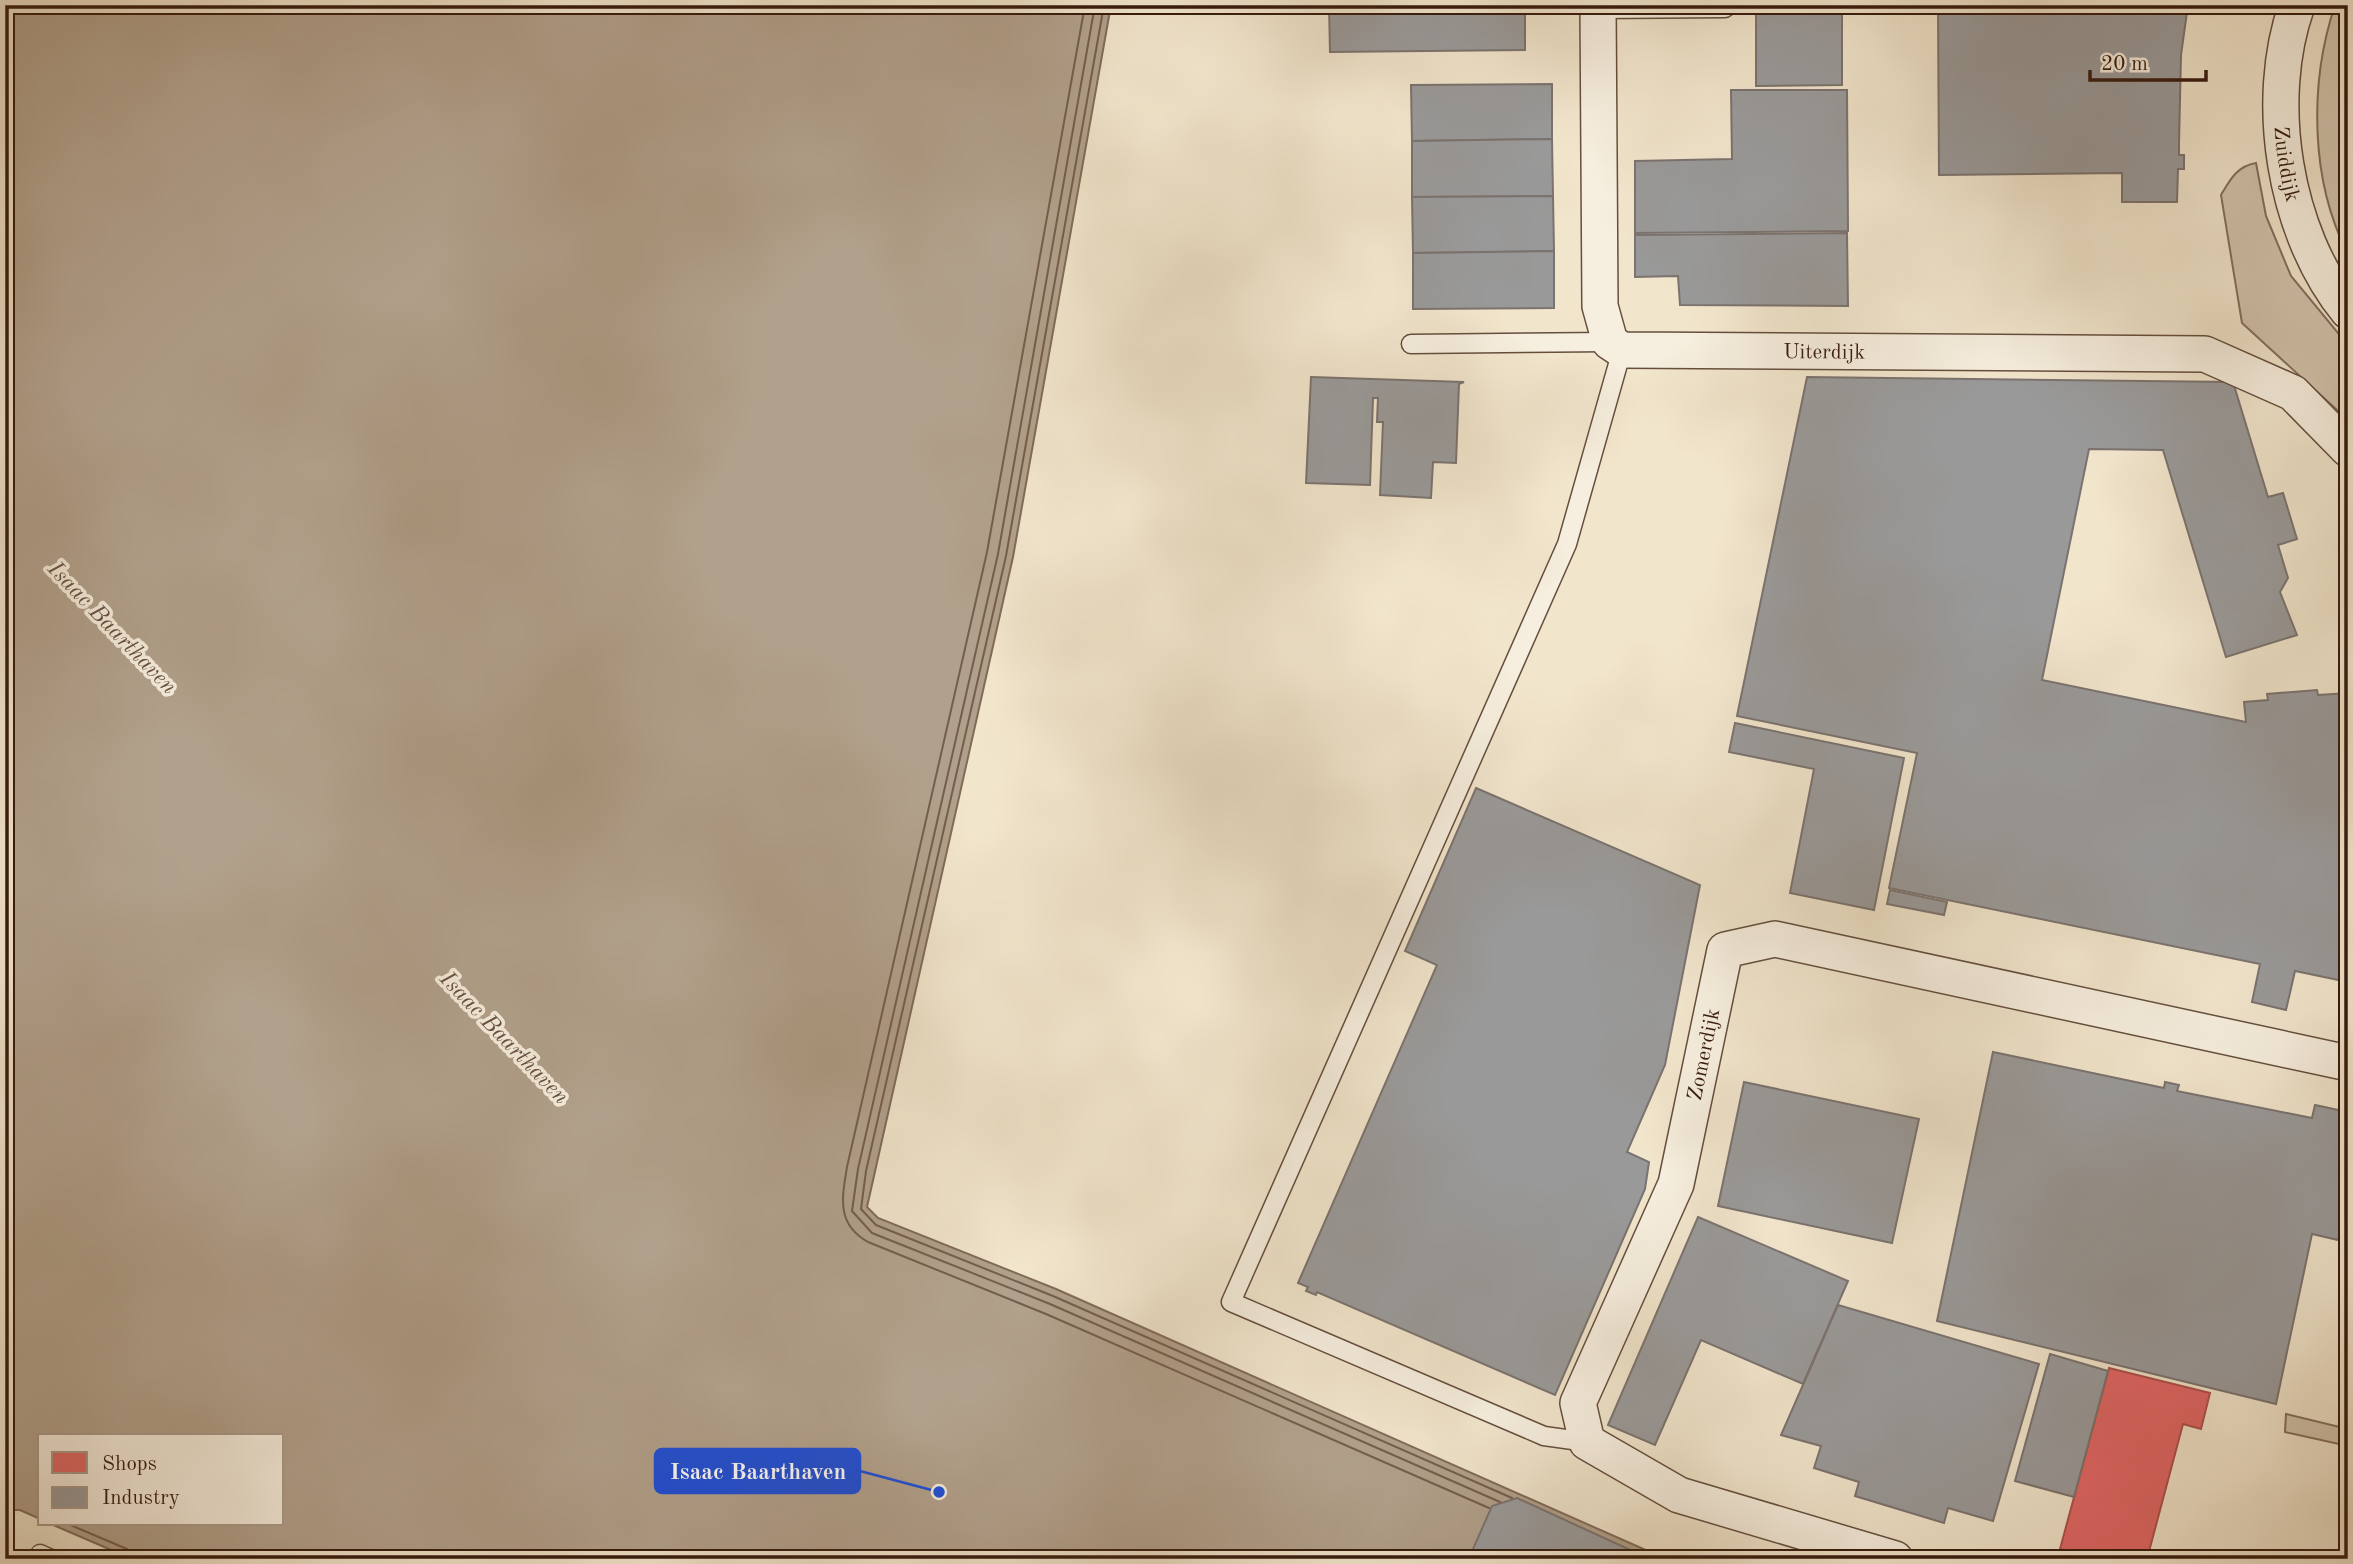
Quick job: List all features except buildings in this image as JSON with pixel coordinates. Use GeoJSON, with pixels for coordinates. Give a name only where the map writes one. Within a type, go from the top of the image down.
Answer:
{"type":"FeatureCollection","features":[{"type":"Feature","properties":{"kind":"street","name":"Zuiddijk"},"geometry":{"type":"LineString","coordinates":[[2297,5],[2280,99],[2290,197],[2329,289],[2348,312]]}},
{"type":"Feature","properties":{"kind":"street"},"geometry":{"type":"LineString","coordinates":[[1598,7],[1600,306],[1616,346]]}},
{"type":"Feature","properties":{"kind":"street","name":"Uiterdijk"},"geometry":{"type":"LineString","coordinates":[[1616,346],[2206,354],[2293,393],[2348,449]]}},
{"type":"Feature","properties":{"kind":"street","name":"Zomerdijk"},"geometry":{"type":"LineString","coordinates":[[1587,1442],[1578,1403],[1676,1184],[1725,950],[1774,939],[2348,1063]]}},
{"type":"Feature","properties":{"kind":"street"},"geometry":{"type":"LineString","coordinates":[[1587,1442],[1679,1495],[1895,1559]]}},
{"type":"Feature","properties":{"kind":"lane"},"geometry":{"type":"LineString","coordinates":[[1598,7],[1725,8]]}},
{"type":"Feature","properties":{"kind":"lane"},"geometry":{"type":"LineString","coordinates":[[1411,344],[1616,346],[1567,544],[1231,1302],[1544,1436],[1587,1442]]}},
{"type":"Feature","properties":{"kind":"shaded area"},"geometry":{"type":"Polygon","coordinates":[[[2335,5],[2348,5],[2348,254],[2335,226],[2326,195],[2320,164],[2318,131],[2321,67],[2335,5]]]}},
{"type":"Feature","properties":{"kind":"shaded area"},"geometry":{"type":"Polygon","coordinates":[[[2256,163],[2266,216],[2291,276],[2348,345],[2348,420],[2242,323],[2221,195],[2239,170],[2256,163]]]}},
{"type":"Feature","properties":{"kind":"shaded area"},"geometry":{"type":"Polygon","coordinates":[[[2286,1414],[2348,1429],[2348,1446],[2285,1432],[2286,1414]]]}},
{"type":"Feature","properties":{"kind":"water"},"geometry":{"type":"Polygon","coordinates":[[[5,5],[1111,5],[1013,557],[867,1207],[878,1218],[1056,1289],[1666,1559],[132,1559],[56,1526],[284,1526],[284,1434],[38,1434],[38,1518],[20,1510],[5,1510],[5,5]]]}},
{"type":"Feature","properties":{"kind":"place","name":"Isaac Baarthaven"},"geometry":{"type":"Point","coordinates":[939,1492]}}]}
